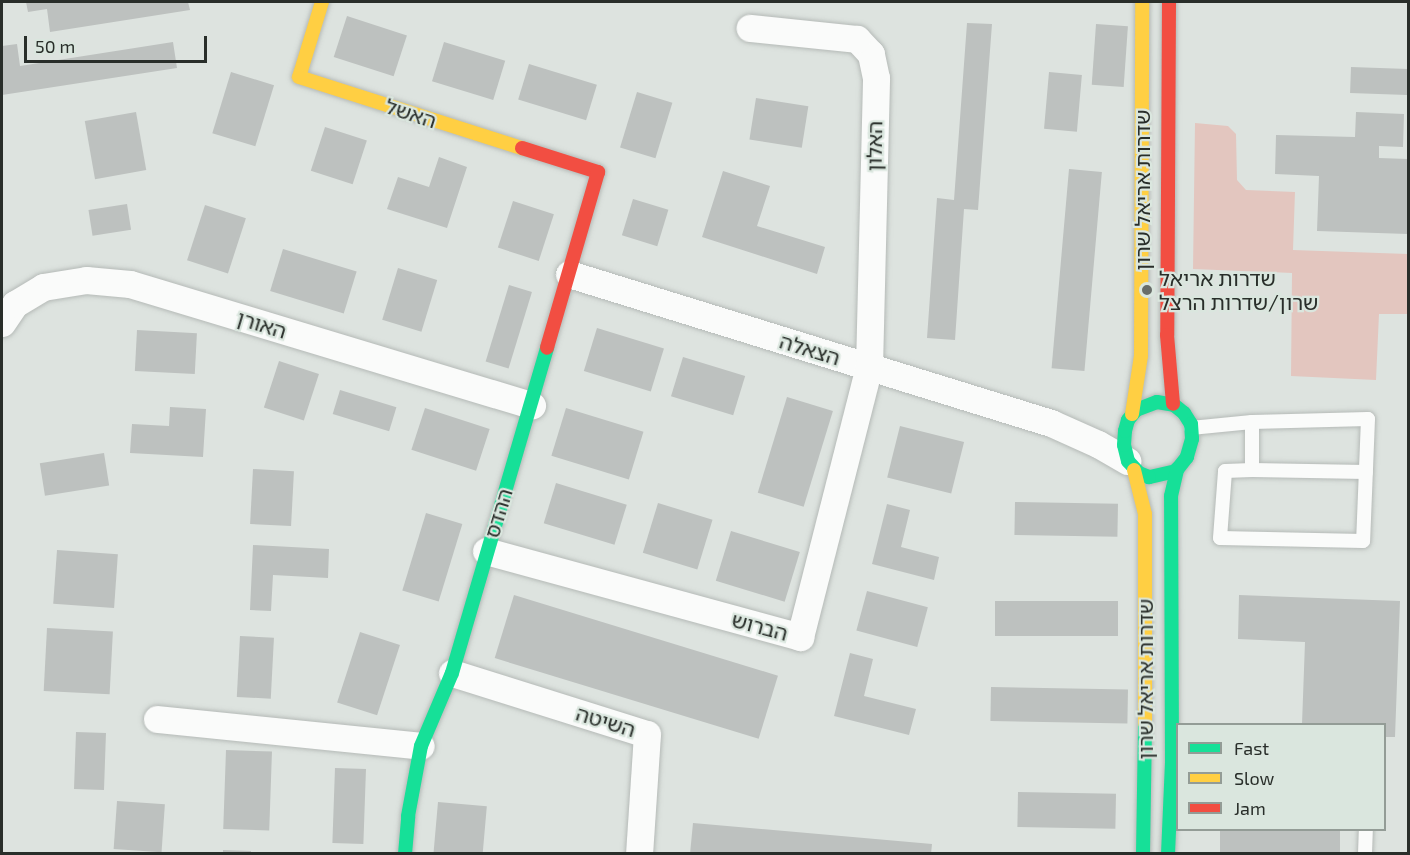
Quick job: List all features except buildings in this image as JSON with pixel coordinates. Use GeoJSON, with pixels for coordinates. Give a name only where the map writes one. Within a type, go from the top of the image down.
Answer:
{"type":"FeatureCollection","features":[{"type":"Feature","properties":{"kind":"street","name":"האשל"},"geometry":{"type":"LineString","coordinates":[[322,2],[299,77],[598,172]]}},
{"type":"Feature","properties":{"kind":"street","name":"שדרות אריאל שרון"},"geometry":{"type":"LineString","coordinates":[[1130,417],[1141,356],[1142,2]]}},
{"type":"Feature","properties":{"kind":"street","name":"שדרות אריאל שרון"},"geometry":{"type":"LineString","coordinates":[[1169,2],[1167,336],[1173,404]]}},
{"type":"Feature","properties":{"kind":"street","name":"האלון"},"geometry":{"type":"LineString","coordinates":[[750,28],[857,39],[871,54],[876,78],[869,367]]}},
{"type":"Feature","properties":{"kind":"street","name":"ההדס"},"geometry":{"type":"LineString","coordinates":[[405,854],[408,816],[421,746],[452,673],[486,551],[532,405],[598,172]]}},
{"type":"Feature","properties":{"kind":"street","name":"הצאלה"},"geometry":{"type":"LineString","coordinates":[[569,274],[1051,423],[1082,435],[1131,466]]}},
{"type":"Feature","properties":{"kind":"street","name":"האורן"},"geometry":{"type":"LineString","coordinates":[[2,323],[15,304],[43,287],[86,280],[130,284],[532,405]]}},
{"type":"Feature","properties":{"kind":"street","name":"הברוש"},"geometry":{"type":"LineString","coordinates":[[486,551],[800,637],[869,367]]}},
{"type":"Feature","properties":{"kind":"street"},"geometry":{"type":"LineString","coordinates":[[1146,404],[1173,404],[1184,413],[1191,429],[1189,452],[1177,469],[1155,477],[1143,476],[1131,466],[1124,445],[1130,417],[1146,404]]}},
{"type":"Feature","properties":{"kind":"street","name":"הצאלה"},"geometry":{"type":"LineString","coordinates":[[1051,423],[1085,426],[1130,417]]}},
{"type":"Feature","properties":{"kind":"street","name":"שדרות אריאל שרון"},"geometry":{"type":"LineString","coordinates":[[1131,466],[1144,505],[1146,763],[1143,854]]}},
{"type":"Feature","properties":{"kind":"street","name":"שדרות אריאל שרון"},"geometry":{"type":"LineString","coordinates":[[1168,854],[1175,763],[1171,507],[1177,469]]}},
{"type":"Feature","properties":{"kind":"street","name":"השיטה"},"geometry":{"type":"LineString","coordinates":[[452,673],[647,734],[639,854]]}},
{"type":"Feature","properties":{"kind":"street"},"geometry":{"type":"LineString","coordinates":[[157,719],[421,746]]}},
{"type":"Feature","properties":{"kind":"lane"},"geometry":{"type":"LineString","coordinates":[[1191,429],[1252,422],[1368,419],[1364,542],[1220,538],[1225,471],[1366,472]]}},
{"type":"Feature","properties":{"kind":"lane"},"geometry":{"type":"LineString","coordinates":[[1252,422],[1252,470]]}},
{"type":"Feature","properties":{"kind":"lane"},"geometry":{"type":"LineString","coordinates":[[1365,854],[1366,831]]}},
{"type":"Feature","properties":{"kind":"shaded area"},"geometry":{"type":"Polygon","coordinates":[[[1195,123],[1228,126],[1236,134],[1237,180],[1246,190],[1295,192],[1293,250],[1408,254],[1408,314],[1379,314],[1376,380],[1291,376],[1292,273],[1193,269],[1195,123]]]}},
{"type":"Feature","properties":{"kind":"traffic: fast"},"geometry":{"type":"LineString","coordinates":[[405,854],[408,816],[421,746],[452,673],[547,348]]}},
{"type":"Feature","properties":{"kind":"traffic: fast"},"geometry":{"type":"LineString","coordinates":[[1157,402],[1174,405],[1184,413],[1191,424],[1192,439],[1187,457],[1176,471],[1149,477],[1139,473],[1128,461],[1124,445],[1125,431],[1128,420],[1136,410],[1157,402]]}},
{"type":"Feature","properties":{"kind":"traffic: fast"},"geometry":{"type":"LineString","coordinates":[[1168,854],[1172,763],[1171,496],[1177,469]]}},
{"type":"Feature","properties":{"kind":"traffic: fast"},"geometry":{"type":"LineString","coordinates":[[1143,854],[1145,723]]}},
{"type":"Feature","properties":{"kind":"traffic: slow"},"geometry":{"type":"LineString","coordinates":[[322,2],[299,77],[522,148]]}},
{"type":"Feature","properties":{"kind":"traffic: slow"},"geometry":{"type":"LineString","coordinates":[[1132,414],[1141,356],[1142,2]]}},
{"type":"Feature","properties":{"kind":"traffic: slow"},"geometry":{"type":"LineString","coordinates":[[1134,470],[1145,514],[1145,723]]}},
{"type":"Feature","properties":{"kind":"traffic: jam"},"geometry":{"type":"LineString","coordinates":[[1169,2],[1167,335],[1173,404]]}},
{"type":"Feature","properties":{"kind":"traffic: jam"},"geometry":{"type":"LineString","coordinates":[[522,148],[598,172],[547,348]]}},
{"type":"Feature","properties":{"kind":"place","name":"שדרות אריאל שרון/שדרות הרצל"},"geometry":{"type":"Point","coordinates":[1147,290]}}]}
